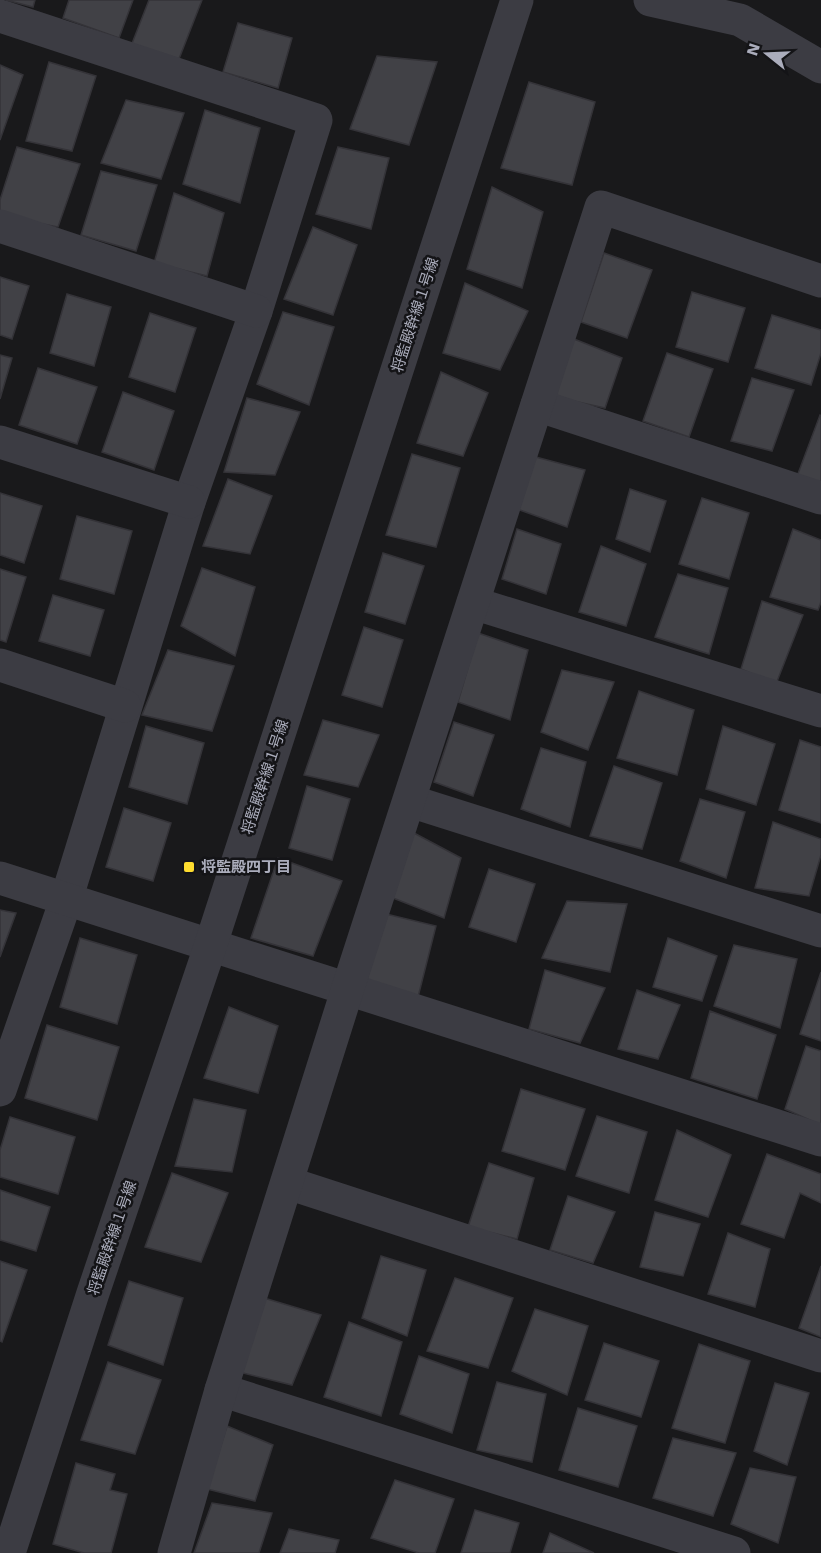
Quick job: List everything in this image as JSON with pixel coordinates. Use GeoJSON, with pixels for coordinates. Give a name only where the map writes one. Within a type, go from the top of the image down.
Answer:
{"type":"FeatureCollection","features":[{"type":"Feature","properties":{"kind":"street","name":"将監殿幹線１号線"},"geometry":{"type":"LineString","coordinates":[[9,1553],[93,1293],[210,947],[517,0]]}},
{"type":"Feature","properties":{"kind":"street"},"geometry":{"type":"LineString","coordinates":[[650,0],[740,20],[821,67]]}},
{"type":"Feature","properties":{"kind":"street"},"geometry":{"type":"LineString","coordinates":[[0,16],[316,120],[256,311],[189,502],[66,900],[0,1090]]}},
{"type":"Feature","properties":{"kind":"street"},"geometry":{"type":"LineString","coordinates":[[174,1553],[221,1390],[601,207],[821,281]]}},
{"type":"Feature","properties":{"kind":"street"},"geometry":{"type":"LineString","coordinates":[[0,226],[256,311]]}},
{"type":"Feature","properties":{"kind":"street"},"geometry":{"type":"LineString","coordinates":[[537,405],[821,498]]}},
{"type":"Feature","properties":{"kind":"street"},"geometry":{"type":"LineString","coordinates":[[0,442],[189,502]]}},
{"type":"Feature","properties":{"kind":"street"},"geometry":{"type":"LineString","coordinates":[[473,603],[821,711]]}},
{"type":"Feature","properties":{"kind":"street"},"geometry":{"type":"LineString","coordinates":[[0,665],[125,706]]}},
{"type":"Feature","properties":{"kind":"street"},"geometry":{"type":"LineString","coordinates":[[410,801],[821,931]]}},
{"type":"Feature","properties":{"kind":"street"},"geometry":{"type":"LineString","coordinates":[[0,878],[210,947],[821,1140]]}},
{"type":"Feature","properties":{"kind":"street"},"geometry":{"type":"LineString","coordinates":[[288,1183],[821,1356]]}},
{"type":"Feature","properties":{"kind":"street"},"geometry":{"type":"LineString","coordinates":[[221,1390],[734,1553]]}},
{"type":"Feature","properties":{"kind":"building"},"geometry":{"type":"Polygon","coordinates":[[[6,0],[35,0],[33,7],[6,0]]]}},
{"type":"Feature","properties":{"kind":"building"},"geometry":{"type":"Polygon","coordinates":[[[69,0],[133,0],[119,38],[63,18],[69,0]]]}},
{"type":"Feature","properties":{"kind":"building"},"geometry":{"type":"Polygon","coordinates":[[[149,0],[202,0],[177,64],[131,46],[149,0]]]}},
{"type":"Feature","properties":{"kind":"building"},"geometry":{"type":"Polygon","coordinates":[[[238,23],[292,38],[278,88],[223,72],[238,23]]]}},
{"type":"Feature","properties":{"kind":"building"},"geometry":{"type":"Polygon","coordinates":[[[377,56],[437,62],[409,145],[350,129],[377,56]]]}},
{"type":"Feature","properties":{"kind":"building"},"geometry":{"type":"Polygon","coordinates":[[[49,62],[96,76],[72,151],[26,141],[49,62]]]}},
{"type":"Feature","properties":{"kind":"building"},"geometry":{"type":"Polygon","coordinates":[[[0,65],[23,75],[0,140],[0,65]]]}},
{"type":"Feature","properties":{"kind":"building"},"geometry":{"type":"Polygon","coordinates":[[[529,82],[595,102],[572,185],[501,168],[529,82]]]}},
{"type":"Feature","properties":{"kind":"building"},"geometry":{"type":"Polygon","coordinates":[[[126,100],[184,113],[161,179],[101,163],[126,100]]]}},
{"type":"Feature","properties":{"kind":"building"},"geometry":{"type":"Polygon","coordinates":[[[205,110],[260,128],[240,203],[183,184],[205,110]]]}},
{"type":"Feature","properties":{"kind":"building"},"geometry":{"type":"Polygon","coordinates":[[[17,147],[80,164],[58,227],[0,216],[0,200],[17,147]]]}},
{"type":"Feature","properties":{"kind":"building"},"geometry":{"type":"Polygon","coordinates":[[[338,147],[389,158],[371,229],[316,214],[338,147]]]}},
{"type":"Feature","properties":{"kind":"building"},"geometry":{"type":"Polygon","coordinates":[[[101,171],[157,185],[136,251],[81,235],[101,171]]]}},
{"type":"Feature","properties":{"kind":"building"},"geometry":{"type":"Polygon","coordinates":[[[492,187],[543,212],[522,288],[467,269],[492,187]]]}},
{"type":"Feature","properties":{"kind":"building"},"geometry":{"type":"Polygon","coordinates":[[[174,193],[224,213],[207,276],[154,263],[174,193]]]}},
{"type":"Feature","properties":{"kind":"building"},"geometry":{"type":"Polygon","coordinates":[[[313,227],[357,245],[333,315],[284,299],[313,227]]]}},
{"type":"Feature","properties":{"kind":"building"},"geometry":{"type":"Polygon","coordinates":[[[604,253],[652,270],[627,338],[581,322],[604,253]]]}},
{"type":"Feature","properties":{"kind":"building"},"geometry":{"type":"Polygon","coordinates":[[[0,277],[29,286],[12,339],[0,335],[0,277]]]}},
{"type":"Feature","properties":{"kind":"building"},"geometry":{"type":"Polygon","coordinates":[[[465,283],[528,311],[500,370],[443,353],[465,283]]]}},
{"type":"Feature","properties":{"kind":"building"},"geometry":{"type":"Polygon","coordinates":[[[692,292],[745,308],[728,362],[676,347],[692,292]]]}},
{"type":"Feature","properties":{"kind":"building"},"geometry":{"type":"Polygon","coordinates":[[[67,294],[111,307],[94,366],[50,353],[67,294]]]}},
{"type":"Feature","properties":{"kind":"building"},"geometry":{"type":"Polygon","coordinates":[[[283,312],[334,327],[309,405],[257,384],[283,312]]]}},
{"type":"Feature","properties":{"kind":"building"},"geometry":{"type":"Polygon","coordinates":[[[150,313],[196,328],[175,392],[129,377],[150,313]]]}},
{"type":"Feature","properties":{"kind":"building"},"geometry":{"type":"Polygon","coordinates":[[[772,315],[821,330],[821,353],[811,385],[755,368],[772,315]]]}},
{"type":"Feature","properties":{"kind":"building"},"geometry":{"type":"Polygon","coordinates":[[[574,339],[622,358],[605,408],[555,397],[574,339]]]}},
{"type":"Feature","properties":{"kind":"building"},"geometry":{"type":"Polygon","coordinates":[[[667,353],[713,369],[689,437],[643,421],[667,353]]]}},
{"type":"Feature","properties":{"kind":"building"},"geometry":{"type":"Polygon","coordinates":[[[0,355],[12,358],[0,399],[0,355]]]}},
{"type":"Feature","properties":{"kind":"building"},"geometry":{"type":"Polygon","coordinates":[[[38,368],[97,387],[77,444],[19,425],[38,368]]]}},
{"type":"Feature","properties":{"kind":"building"},"geometry":{"type":"Polygon","coordinates":[[[441,372],[488,393],[463,456],[417,443],[441,372]]]}},
{"type":"Feature","properties":{"kind":"building"},"geometry":{"type":"Polygon","coordinates":[[[752,378],[794,390],[772,451],[731,441],[752,378]]]}},
{"type":"Feature","properties":{"kind":"building"},"geometry":{"type":"Polygon","coordinates":[[[123,392],[174,411],[154,470],[102,452],[123,392]]]}},
{"type":"Feature","properties":{"kind":"building"},"geometry":{"type":"Polygon","coordinates":[[[247,398],[300,412],[275,475],[224,472],[247,398]]]}},
{"type":"Feature","properties":{"kind":"building"},"geometry":{"type":"Polygon","coordinates":[[[821,416],[821,489],[796,479],[821,416]]]}},
{"type":"Feature","properties":{"kind":"building"},"geometry":{"type":"Polygon","coordinates":[[[412,454],[460,468],[436,547],[386,535],[412,454]]]}},
{"type":"Feature","properties":{"kind":"building"},"geometry":{"type":"Polygon","coordinates":[[[532,456],[585,470],[567,527],[517,509],[532,456]]]}},
{"type":"Feature","properties":{"kind":"building"},"geometry":{"type":"Polygon","coordinates":[[[228,479],[272,496],[250,554],[203,546],[228,479]]]}},
{"type":"Feature","properties":{"kind":"building"},"geometry":{"type":"Polygon","coordinates":[[[630,489],[666,501],[650,552],[616,539],[630,489]]]}},
{"type":"Feature","properties":{"kind":"building"},"geometry":{"type":"Polygon","coordinates":[[[0,493],[42,506],[24,563],[0,555],[0,493]]]}},
{"type":"Feature","properties":{"kind":"building"},"geometry":{"type":"Polygon","coordinates":[[[702,498],[749,513],[729,579],[679,564],[702,498]]]}},
{"type":"Feature","properties":{"kind":"building"},"geometry":{"type":"Polygon","coordinates":[[[77,516],[132,531],[114,594],[60,579],[77,516]]]}},
{"type":"Feature","properties":{"kind":"building"},"geometry":{"type":"Polygon","coordinates":[[[517,529],[561,544],[546,594],[502,579],[517,529]]]}},
{"type":"Feature","properties":{"kind":"building"},"geometry":{"type":"Polygon","coordinates":[[[793,529],[821,540],[821,602],[818,610],[770,597],[793,529]]]}},
{"type":"Feature","properties":{"kind":"building"},"geometry":{"type":"Polygon","coordinates":[[[601,546],[646,564],[626,626],[579,612],[601,546]]]}},
{"type":"Feature","properties":{"kind":"building"},"geometry":{"type":"Polygon","coordinates":[[[383,553],[424,566],[405,624],[365,612],[383,553]]]}},
{"type":"Feature","properties":{"kind":"building"},"geometry":{"type":"Polygon","coordinates":[[[202,568],[255,587],[235,656],[181,626],[202,568]]]}},
{"type":"Feature","properties":{"kind":"building"},"geometry":{"type":"Polygon","coordinates":[[[0,569],[26,577],[6,642],[0,640],[0,569]]]}},
{"type":"Feature","properties":{"kind":"building"},"geometry":{"type":"Polygon","coordinates":[[[678,574],[728,588],[709,654],[655,637],[678,574]]]}},
{"type":"Feature","properties":{"kind":"building"},"geometry":{"type":"Polygon","coordinates":[[[53,595],[104,610],[90,656],[39,641],[53,595]]]}},
{"type":"Feature","properties":{"kind":"building"},"geometry":{"type":"Polygon","coordinates":[[[762,601],[803,615],[776,684],[741,669],[762,601]]]}},
{"type":"Feature","properties":{"kind":"building"},"geometry":{"type":"Polygon","coordinates":[[[364,627],[403,640],[382,707],[342,695],[364,627]]]}},
{"type":"Feature","properties":{"kind":"building"},"geometry":{"type":"Polygon","coordinates":[[[478,633],[528,650],[510,720],[458,702],[478,633]]]}},
{"type":"Feature","properties":{"kind":"building"},"geometry":{"type":"Polygon","coordinates":[[[168,650],[234,666],[212,731],[142,715],[168,650]]]}},
{"type":"Feature","properties":{"kind":"building"},"geometry":{"type":"Polygon","coordinates":[[[562,670],[614,682],[588,750],[541,732],[562,670]]]}},
{"type":"Feature","properties":{"kind":"building"},"geometry":{"type":"Polygon","coordinates":[[[639,691],[694,710],[677,775],[617,758],[639,691]]]}},
{"type":"Feature","properties":{"kind":"building"},"geometry":{"type":"Polygon","coordinates":[[[323,720],[379,735],[358,787],[304,775],[323,720]]]}},
{"type":"Feature","properties":{"kind":"building"},"geometry":{"type":"Polygon","coordinates":[[[454,722],[494,735],[473,796],[434,782],[454,722]]]}},
{"type":"Feature","properties":{"kind":"building"},"geometry":{"type":"Polygon","coordinates":[[[146,726],[204,743],[187,804],[129,787],[146,726]]]}},
{"type":"Feature","properties":{"kind":"building"},"geometry":{"type":"Polygon","coordinates":[[[723,726],[775,744],[756,805],[706,789],[723,726]]]}},
{"type":"Feature","properties":{"kind":"building"},"geometry":{"type":"Polygon","coordinates":[[[800,740],[821,747],[821,823],[779,810],[800,740]]]}},
{"type":"Feature","properties":{"kind":"building"},"geometry":{"type":"Polygon","coordinates":[[[541,748],[586,762],[570,827],[521,809],[541,748]]]}},
{"type":"Feature","properties":{"kind":"building"},"geometry":{"type":"Polygon","coordinates":[[[614,766],[662,783],[642,849],[590,836],[614,766]]]}},
{"type":"Feature","properties":{"kind":"building"},"geometry":{"type":"Polygon","coordinates":[[[307,786],[350,799],[332,860],[289,848],[307,786]]]}},
{"type":"Feature","properties":{"kind":"building"},"geometry":{"type":"Polygon","coordinates":[[[700,799],[745,812],[726,878],[680,861],[700,799]]]}},
{"type":"Feature","properties":{"kind":"building"},"geometry":{"type":"Polygon","coordinates":[[[124,808],[171,823],[153,881],[106,867],[124,808]]]}},
{"type":"Feature","properties":{"kind":"building"},"geometry":{"type":"Polygon","coordinates":[[[773,822],[821,839],[821,855],[809,896],[755,888],[773,822]]]}},
{"type":"Feature","properties":{"kind":"building"},"geometry":{"type":"Polygon","coordinates":[[[414,833],[461,858],[444,918],[393,898],[414,833]]]}},
{"type":"Feature","properties":{"kind":"building"},"geometry":{"type":"Polygon","coordinates":[[[278,858],[342,881],[313,956],[251,938],[278,858]]]}},
{"type":"Feature","properties":{"kind":"building"},"geometry":{"type":"Polygon","coordinates":[[[489,869],[535,884],[516,942],[469,927],[489,869]]]}},
{"type":"Feature","properties":{"kind":"building"},"geometry":{"type":"Polygon","coordinates":[[[567,901],[627,904],[610,972],[542,958],[567,901]]]}},
{"type":"Feature","properties":{"kind":"building"},"geometry":{"type":"Polygon","coordinates":[[[0,910],[16,913],[0,957],[0,910]]]}},
{"type":"Feature","properties":{"kind":"building"},"geometry":{"type":"Polygon","coordinates":[[[386,914],[436,926],[417,1001],[367,979],[386,914]]]}},
{"type":"Feature","properties":{"kind":"building"},"geometry":{"type":"Polygon","coordinates":[[[80,938],[137,955],[117,1024],[60,1007],[80,938]]]}},
{"type":"Feature","properties":{"kind":"building"},"geometry":{"type":"Polygon","coordinates":[[[668,938],[717,956],[702,1001],[653,987],[668,938]]]}},
{"type":"Feature","properties":{"kind":"building"},"geometry":{"type":"Polygon","coordinates":[[[734,945],[797,959],[780,1028],[714,1006],[734,945]]]}},
{"type":"Feature","properties":{"kind":"building"},"geometry":{"type":"Polygon","coordinates":[[[545,970],[605,988],[580,1043],[529,1029],[545,970]]]}},
{"type":"Feature","properties":{"kind":"building"},"geometry":{"type":"Polygon","coordinates":[[[821,972],[821,1041],[800,1034],[821,972]]]}},
{"type":"Feature","properties":{"kind":"building"},"geometry":{"type":"Polygon","coordinates":[[[637,990],[680,1005],[658,1059],[618,1049],[637,990]]]}},
{"type":"Feature","properties":{"kind":"building"},"geometry":{"type":"Polygon","coordinates":[[[229,1007],[278,1026],[258,1093],[204,1078],[229,1007]]]}},
{"type":"Feature","properties":{"kind":"building"},"geometry":{"type":"Polygon","coordinates":[[[710,1011],[776,1035],[757,1099],[691,1078],[710,1011]]]}},
{"type":"Feature","properties":{"kind":"building"},"geometry":{"type":"Polygon","coordinates":[[[47,1025],[119,1047],[97,1120],[25,1098],[47,1025]]]}},
{"type":"Feature","properties":{"kind":"building"},"geometry":{"type":"Polygon","coordinates":[[[806,1046],[821,1051],[821,1125],[785,1109],[806,1046]]]}},
{"type":"Feature","properties":{"kind":"building"},"geometry":{"type":"Polygon","coordinates":[[[521,1089],[585,1109],[565,1170],[502,1151],[521,1089]]]}},
{"type":"Feature","properties":{"kind":"building"},"geometry":{"type":"Polygon","coordinates":[[[194,1099],[246,1110],[232,1172],[175,1166],[194,1099]]]}},
{"type":"Feature","properties":{"kind":"building"},"geometry":{"type":"Polygon","coordinates":[[[597,1116],[647,1132],[629,1193],[576,1176],[597,1116]]]}},
{"type":"Feature","properties":{"kind":"building"},"geometry":{"type":"Polygon","coordinates":[[[10,1117],[75,1137],[58,1194],[0,1177],[0,1150],[10,1117]]]}},
{"type":"Feature","properties":{"kind":"building"},"geometry":{"type":"Polygon","coordinates":[[[677,1130],[731,1155],[708,1217],[655,1200],[677,1130]]]}},
{"type":"Feature","properties":{"kind":"building"},"geometry":{"type":"Polygon","coordinates":[[[767,1154],[821,1174],[821,1203],[800,1193],[784,1238],[741,1224],[767,1154]]]}},
{"type":"Feature","properties":{"kind":"building"},"geometry":{"type":"Polygon","coordinates":[[[489,1163],[534,1178],[517,1239],[468,1227],[489,1163]]]}},
{"type":"Feature","properties":{"kind":"building"},"geometry":{"type":"Polygon","coordinates":[[[172,1173],[228,1193],[201,1262],[145,1247],[172,1173]]]}},
{"type":"Feature","properties":{"kind":"building"},"geometry":{"type":"Polygon","coordinates":[[[0,1190],[50,1207],[36,1251],[0,1240],[0,1190]]]}},
{"type":"Feature","properties":{"kind":"building"},"geometry":{"type":"Polygon","coordinates":[[[568,1196],[615,1212],[593,1263],[550,1250],[568,1196]]]}},
{"type":"Feature","properties":{"kind":"building"},"geometry":{"type":"Polygon","coordinates":[[[655,1212],[700,1224],[683,1276],[640,1267],[655,1212]]]}},
{"type":"Feature","properties":{"kind":"building"},"geometry":{"type":"Polygon","coordinates":[[[728,1233],[770,1249],[755,1307],[708,1294],[728,1233]]]}},
{"type":"Feature","properties":{"kind":"building"},"geometry":{"type":"Polygon","coordinates":[[[381,1256],[426,1270],[407,1336],[362,1318],[381,1256]]]}},
{"type":"Feature","properties":{"kind":"building"},"geometry":{"type":"Polygon","coordinates":[[[0,1261],[27,1270],[2,1342],[0,1341],[0,1261]]]}},
{"type":"Feature","properties":{"kind":"building"},"geometry":{"type":"Polygon","coordinates":[[[821,1266],[821,1337],[799,1328],[821,1266]]]}},
{"type":"Feature","properties":{"kind":"building"},"geometry":{"type":"Polygon","coordinates":[[[455,1278],[513,1298],[488,1368],[427,1351],[455,1278]]]}},
{"type":"Feature","properties":{"kind":"building"},"geometry":{"type":"Polygon","coordinates":[[[129,1281],[183,1298],[163,1365],[108,1345],[129,1281]]]}},
{"type":"Feature","properties":{"kind":"building"},"geometry":{"type":"Polygon","coordinates":[[[264,1298],[321,1315],[292,1385],[239,1372],[264,1298]]]}},
{"type":"Feature","properties":{"kind":"building"},"geometry":{"type":"Polygon","coordinates":[[[535,1309],[588,1326],[567,1395],[512,1371],[535,1309]]]}},
{"type":"Feature","properties":{"kind":"building"},"geometry":{"type":"Polygon","coordinates":[[[349,1322],[402,1342],[381,1416],[324,1397],[349,1322]]]}},
{"type":"Feature","properties":{"kind":"building"},"geometry":{"type":"Polygon","coordinates":[[[604,1343],[659,1361],[641,1417],[585,1400],[604,1343]]]}},
{"type":"Feature","properties":{"kind":"building"},"geometry":{"type":"Polygon","coordinates":[[[699,1344],[750,1361],[725,1443],[672,1428],[699,1344]]]}},
{"type":"Feature","properties":{"kind":"building"},"geometry":{"type":"Polygon","coordinates":[[[419,1356],[469,1374],[452,1433],[400,1414],[419,1356]]]}},
{"type":"Feature","properties":{"kind":"building"},"geometry":{"type":"Polygon","coordinates":[[[108,1362],[161,1380],[135,1454],[81,1440],[108,1362]]]}},
{"type":"Feature","properties":{"kind":"building"},"geometry":{"type":"Polygon","coordinates":[[[497,1382],[546,1394],[532,1462],[477,1450],[497,1382]]]}},
{"type":"Feature","properties":{"kind":"building"},"geometry":{"type":"Polygon","coordinates":[[[775,1383],[809,1393],[787,1465],[754,1451],[775,1383]]]}},
{"type":"Feature","properties":{"kind":"building"},"geometry":{"type":"Polygon","coordinates":[[[578,1408],[637,1426],[618,1487],[559,1470],[578,1408]]]}},
{"type":"Feature","properties":{"kind":"building"},"geometry":{"type":"Polygon","coordinates":[[[227,1426],[273,1445],[255,1501],[207,1489],[227,1426]]]}},
{"type":"Feature","properties":{"kind":"building"},"geometry":{"type":"Polygon","coordinates":[[[673,1438],[736,1453],[713,1516],[653,1498],[673,1438]]]}},
{"type":"Feature","properties":{"kind":"building"},"geometry":{"type":"Polygon","coordinates":[[[76,1463],[115,1474],[110,1490],[127,1494],[111,1553],[84,1553],[53,1544],[76,1463]]]}},
{"type":"Feature","properties":{"kind":"building"},"geometry":{"type":"Polygon","coordinates":[[[750,1468],[796,1477],[778,1543],[731,1524],[750,1468]]]}},
{"type":"Feature","properties":{"kind":"building"},"geometry":{"type":"Polygon","coordinates":[[[395,1480],[454,1499],[435,1553],[419,1553],[371,1538],[395,1480]]]}},
{"type":"Feature","properties":{"kind":"building"},"geometry":{"type":"Polygon","coordinates":[[[212,1503],[272,1513],[259,1553],[194,1553],[212,1503]]]}},
{"type":"Feature","properties":{"kind":"building"},"geometry":{"type":"Polygon","coordinates":[[[475,1510],[519,1523],[510,1553],[461,1553],[475,1510]]]}},
{"type":"Feature","properties":{"kind":"building"},"geometry":{"type":"Polygon","coordinates":[[[289,1529],[339,1540],[335,1553],[280,1553],[289,1529]]]}},
{"type":"Feature","properties":{"kind":"building"},"geometry":{"type":"Polygon","coordinates":[[[550,1533],[594,1553],[543,1553],[550,1533]]]}},
{"type":"Feature","properties":{"kind":"place","name":"将監殿四丁目"},"geometry":{"type":"Point","coordinates":[189,867]}}]}
